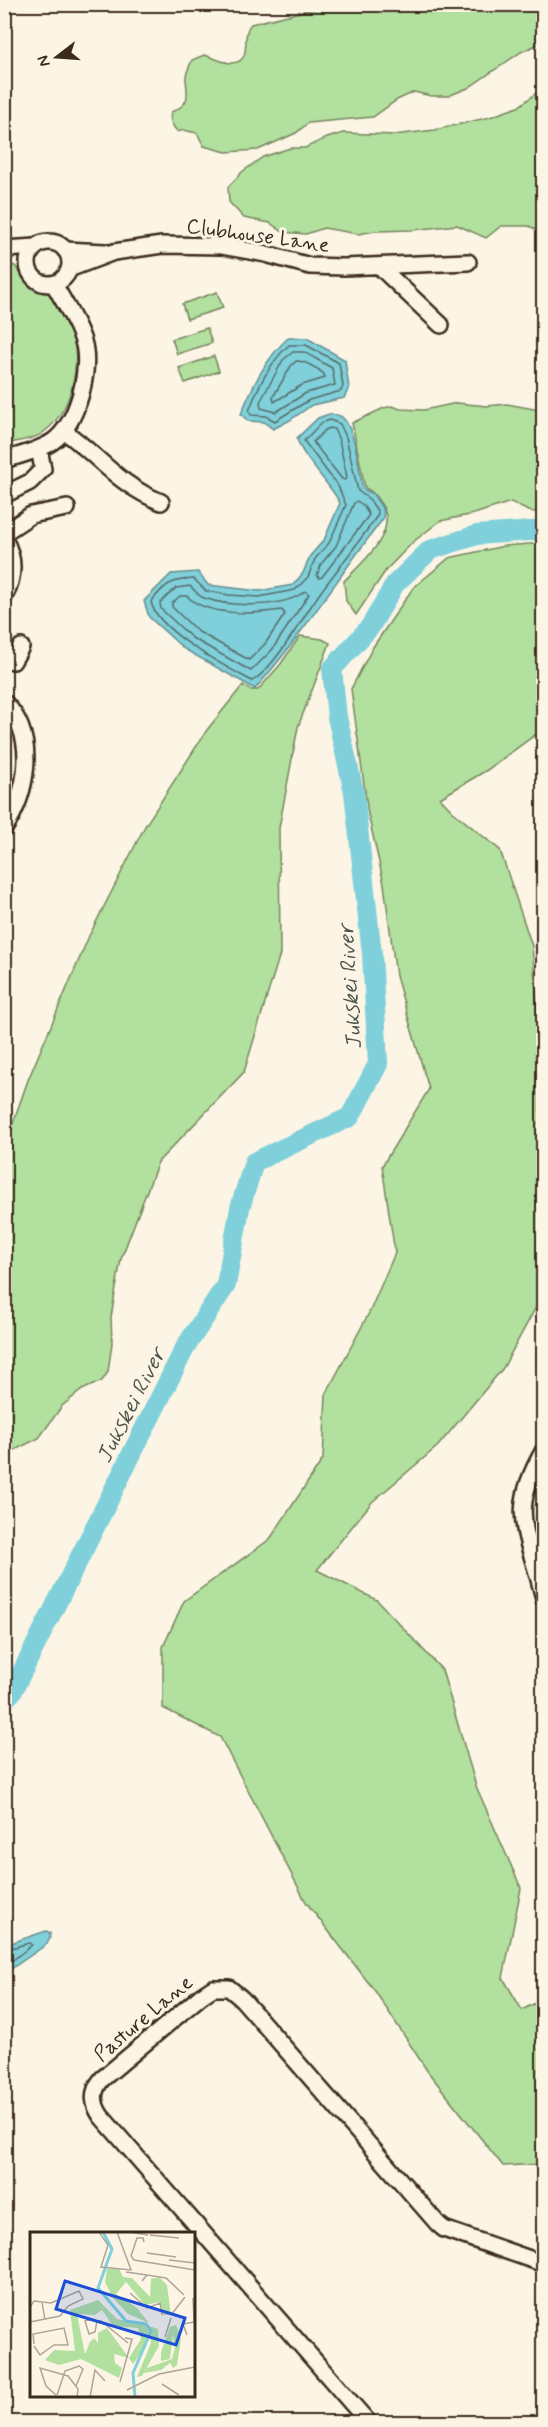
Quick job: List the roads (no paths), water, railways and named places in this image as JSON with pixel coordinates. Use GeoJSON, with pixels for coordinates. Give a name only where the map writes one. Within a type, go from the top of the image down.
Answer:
{"type":"FeatureCollection","features":[{"type":"Feature","properties":{"kind":"street"},"geometry":{"type":"LineString","coordinates":[[4,249],[36,247],[51,243],[65,250],[69,269],[63,278],[54,284],[42,284],[30,272],[4,255]]}},
{"type":"Feature","properties":{"kind":"street","name":"Clubhouse Lane"},"geometry":{"type":"LineString","coordinates":[[65,250],[114,252],[162,245],[198,244],[245,250],[310,266],[468,262]]}},
{"type":"Feature","properties":{"kind":"street"},"geometry":{"type":"LineString","coordinates":[[30,272],[28,263],[30,254],[36,247]]}},
{"type":"Feature","properties":{"kind":"street","name":"Clubhouse Lane"},"geometry":{"type":"LineString","coordinates":[[69,269],[114,252]]}},
{"type":"Feature","properties":{"kind":"street"},"geometry":{"type":"LineString","coordinates":[[379,266],[441,325]]}},
{"type":"Feature","properties":{"kind":"street"},"geometry":{"type":"LineString","coordinates":[[4,460],[53,441],[63,431],[76,405],[87,361],[77,325],[54,284]]}},
{"type":"Feature","properties":{"kind":"street"},"geometry":{"type":"LineString","coordinates":[[63,431],[130,487],[161,502]]}},
{"type":"Feature","properties":{"kind":"street"},"geometry":{"type":"LineString","coordinates":[[4,495],[30,482],[43,469],[39,448]]}},
{"type":"Feature","properties":{"kind":"street"},"geometry":{"type":"LineString","coordinates":[[4,533],[31,515],[67,508]]}},
{"type":"Feature","properties":{"kind":"street"},"geometry":{"type":"LineString","coordinates":[[4,539],[12,564],[10,582],[4,597]]}},
{"type":"Feature","properties":{"kind":"street"},"geometry":{"type":"LineString","coordinates":[[4,659],[13,661],[21,647]]}},
{"type":"Feature","properties":{"kind":"street"},"geometry":{"type":"LineString","coordinates":[[4,702],[19,721],[26,753],[21,799],[4,829]]}},
{"type":"Feature","properties":{"kind":"street"},"geometry":{"type":"LineString","coordinates":[[543,1450],[529,1477],[522,1513],[524,1533],[543,1599]]}},
{"type":"Feature","properties":{"kind":"street","name":"Pasture Lane"},"geometry":{"type":"LineString","coordinates":[[368,2422],[100,2116],[94,2090],[102,2079],[201,1996],[213,1988],[229,1988],[438,2224],[454,2233],[543,2264]]}},
{"type":"Feature","properties":{"kind":"water"},"geometry":{"type":"Polygon","coordinates":[[[288,338],[307,338],[345,360],[349,388],[344,398],[312,405],[273,429],[264,422],[248,421],[241,414],[260,373],[288,338]]]}},
{"type":"Feature","properties":{"kind":"water"},"geometry":{"type":"Polygon","coordinates":[[[329,414],[340,416],[347,424],[354,441],[363,489],[373,494],[384,511],[383,519],[289,648],[255,689],[184,649],[149,617],[144,601],[171,574],[198,572],[208,585],[259,591],[293,585],[303,573],[310,556],[324,540],[340,503],[304,453],[297,438],[318,418],[329,414]]]}},
{"type":"Feature","properties":{"kind":"water"},"geometry":{"type":"Polygon","coordinates":[[[46,1931],[50,1933],[47,1944],[5,1973],[5,1945],[46,1931]]]}},
{"type":"Feature","properties":{"kind":"waterway","name":"Jukskei River"},"geometry":{"type":"LineString","coordinates":[[4,1700],[12,1692],[186,1346],[226,1285],[240,1208],[254,1162],[350,1117],[378,1064],[372,954],[354,792],[337,717],[332,669],[370,627],[395,584],[430,550],[477,535],[544,530]]}}]}
